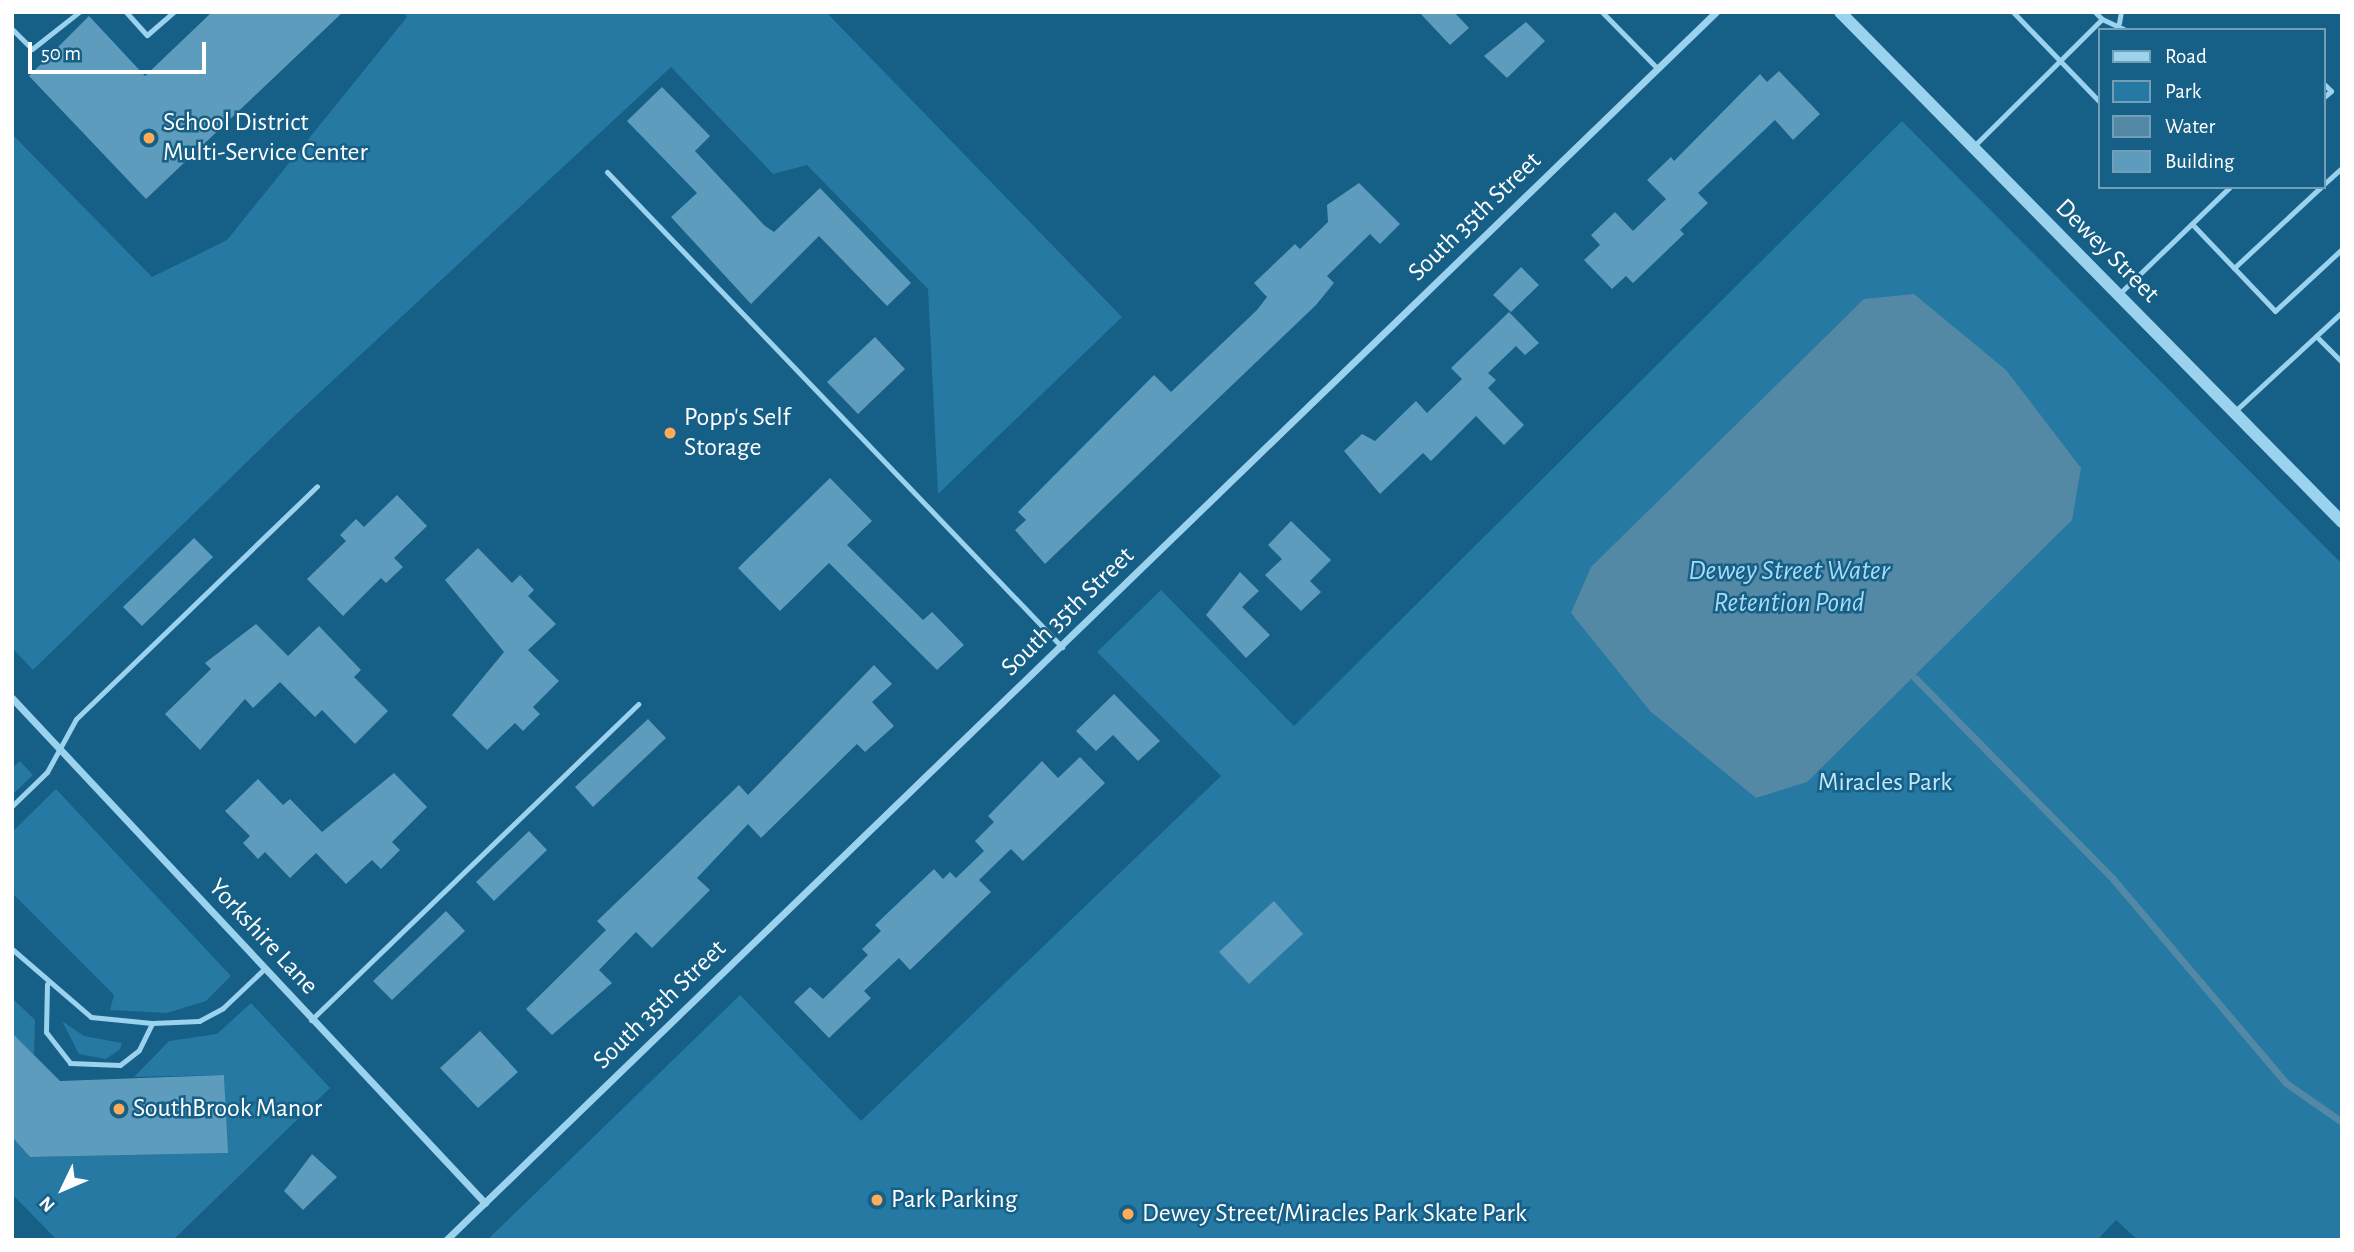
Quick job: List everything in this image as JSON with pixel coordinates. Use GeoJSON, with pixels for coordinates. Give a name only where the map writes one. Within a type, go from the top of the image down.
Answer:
{"type":"FeatureCollection","features":[{"type":"Feature","properties":{"kind":"street","name":"South 35th Street"},"geometry":{"type":"LineString","coordinates":[[446,1240],[1716,12]]}},
{"type":"Feature","properties":{"kind":"street","name":"Dewey Street"},"geometry":{"type":"LineString","coordinates":[[1840,12],[2342,522]]}},
{"type":"Feature","properties":{"kind":"street","name":"Yorkshire Lane"},"geometry":{"type":"LineString","coordinates":[[12,698],[263,970],[485,1203]]}},
{"type":"Feature","properties":{"kind":"lane"},"geometry":{"type":"LineString","coordinates":[[12,29],[32,49],[79,12]]}},
{"type":"Feature","properties":{"kind":"lane"},"geometry":{"type":"LineString","coordinates":[[126,12],[147,35],[173,12]]}},
{"type":"Feature","properties":{"kind":"lane"},"geometry":{"type":"LineString","coordinates":[[1602,12],[1657,69]]}},
{"type":"Feature","properties":{"kind":"lane"},"geometry":{"type":"LineString","coordinates":[[2013,12],[2098,100]]}},
{"type":"Feature","properties":{"kind":"lane"},"geometry":{"type":"LineString","coordinates":[[2095,12],[2102,19],[2119,23],[2124,28]]}},
{"type":"Feature","properties":{"kind":"lane"},"geometry":{"type":"LineString","coordinates":[[2119,23],[2120,12]]}},
{"type":"Feature","properties":{"kind":"lane"},"geometry":{"type":"LineString","coordinates":[[1972,148],[2102,19]]}},
{"type":"Feature","properties":{"kind":"lane"},"geometry":{"type":"LineString","coordinates":[[2326,183],[2342,168]]}},
{"type":"Feature","properties":{"kind":"lane"},"geometry":{"type":"LineString","coordinates":[[607,172],[1062,647]]}},
{"type":"Feature","properties":{"kind":"lane"},"geometry":{"type":"LineString","coordinates":[[2118,295],[2228,189]]}},
{"type":"Feature","properties":{"kind":"lane"},"geometry":{"type":"LineString","coordinates":[[2234,268],[2320,189]]}},
{"type":"Feature","properties":{"kind":"lane"},"geometry":{"type":"LineString","coordinates":[[2192,224],[2275,311],[2342,249]]}},
{"type":"Feature","properties":{"kind":"lane"},"geometry":{"type":"LineString","coordinates":[[2234,412],[2342,312]]}},
{"type":"Feature","properties":{"kind":"lane"},"geometry":{"type":"LineString","coordinates":[[2316,336],[2342,362]]}},
{"type":"Feature","properties":{"kind":"lane"},"geometry":{"type":"LineString","coordinates":[[12,806],[47,772],[76,719],[317,486]]}},
{"type":"Feature","properties":{"kind":"lane"},"geometry":{"type":"LineString","coordinates":[[311,1020],[638,704]]}},
{"type":"Feature","properties":{"kind":"lane"},"geometry":{"type":"LineString","coordinates":[[12,949],[47,984],[91,1017],[152,1023],[199,1021],[223,1008],[263,970]]}},
{"type":"Feature","properties":{"kind":"lane"},"geometry":{"type":"LineString","coordinates":[[47,984],[46,1032],[70,1063],[120,1065],[139,1050],[152,1023]]}},
{"type":"Feature","properties":{"kind":"green space"},"geometry":{"type":"Polygon","coordinates":[[[404,12],[826,12],[1122,317],[938,494],[928,289],[807,165],[773,174],[671,67],[288,422],[33,670],[12,648],[12,134],[152,277],[227,240],[407,17],[404,12]]]}},
{"type":"Feature","properties":{"kind":"green space","name":"Miracles Park"},"geometry":{"type":"Polygon","coordinates":[[[1902,121],[2342,564],[2342,1240],[2138,1240],[2116,1220],[2097,1240],[487,1240],[740,995],[861,1121],[1221,776],[1097,652],[1161,590],[1294,726],[1902,121]]]}},
{"type":"Feature","properties":{"kind":"green space"},"geometry":{"type":"Polygon","coordinates":[[[20,761],[33,775],[12,795],[12,768],[20,761]]]}},
{"type":"Feature","properties":{"kind":"green space"},"geometry":{"type":"Polygon","coordinates":[[[56,789],[231,976],[206,1001],[167,1013],[110,1010],[114,995],[12,893],[12,832],[56,789]]]}},
{"type":"Feature","properties":{"kind":"green space"},"geometry":{"type":"Polygon","coordinates":[[[12,998],[35,1020],[34,1055],[12,1033],[12,998]]]}},
{"type":"Feature","properties":{"kind":"green space"},"geometry":{"type":"Polygon","coordinates":[[[251,1003],[330,1088],[173,1240],[57,1240],[12,1194],[12,1137],[30,1157],[227,1153],[224,1075],[134,1077],[169,1041],[217,1034],[251,1003]]]}},
{"type":"Feature","properties":{"kind":"green space"},"geometry":{"type":"Polygon","coordinates":[[[62,1021],[84,1036],[122,1043],[120,1049],[106,1059],[79,1054],[62,1021]]]}},
{"type":"Feature","properties":{"kind":"water","name":"Dewey Street Water Retention Pond"},"geometry":{"type":"Polygon","coordinates":[[[1914,294],[2006,370],[2081,468],[2072,520],[1807,782],[1756,798],[1650,711],[1571,613],[1591,567],[1864,299],[1914,294]]]}},
{"type":"Feature","properties":{"kind":"building","name":"School District Multi-Service Center"},"geometry":{"type":"Polygon","coordinates":[[[212,12],[343,12],[146,199],[29,76],[89,16],[145,76],[212,12]]]}},
{"type":"Feature","properties":{"kind":"building"},"geometry":{"type":"Polygon","coordinates":[[[1419,12],[1454,12],[1469,28],[1450,45],[1419,12]]]}},
{"type":"Feature","properties":{"kind":"building"},"geometry":{"type":"Polygon","coordinates":[[[1526,22],[1545,41],[1507,78],[1484,56],[1526,22]]]}},
{"type":"Feature","properties":{"kind":"building"},"geometry":{"type":"Polygon","coordinates":[[[1779,71],[1820,114],[1793,140],[1775,120],[1698,193],[1708,203],[1680,230],[1684,234],[1633,283],[1626,276],[1612,289],[1584,260],[1600,245],[1591,235],[1615,212],[1633,231],[1666,199],[1647,180],[1671,157],[1674,161],[1760,74],[1767,82],[1779,71]]]}},
{"type":"Feature","properties":{"kind":"building"},"geometry":{"type":"Polygon","coordinates":[[[662,87],[710,136],[695,151],[765,226],[774,232],[820,188],[911,283],[887,306],[819,236],[751,304],[671,217],[697,193],[627,121],[662,87]]]}},
{"type":"Feature","properties":{"kind":"building"},"geometry":{"type":"Polygon","coordinates":[[[1359,183],[1400,224],[1380,244],[1370,234],[1327,276],[1334,283],[1316,305],[1045,564],[1015,530],[1026,520],[1018,512],[1154,375],[1171,392],[1257,310],[1267,297],[1254,283],[1295,244],[1300,249],[1328,222],[1327,205],[1359,183]]]}},
{"type":"Feature","properties":{"kind":"building"},"geometry":{"type":"Polygon","coordinates":[[[1521,267],[1539,285],[1511,312],[1493,295],[1521,267]]]}},
{"type":"Feature","properties":{"kind":"building"},"geometry":{"type":"Polygon","coordinates":[[[1509,312],[1539,343],[1525,355],[1516,346],[1488,373],[1496,380],[1488,388],[1524,425],[1504,445],[1476,416],[1431,461],[1423,453],[1380,494],[1344,451],[1362,434],[1375,441],[1416,401],[1427,413],[1462,379],[1451,368],[1509,312]]]}},
{"type":"Feature","properties":{"kind":"building"},"geometry":{"type":"Polygon","coordinates":[[[875,337],[905,369],[858,414],[827,382],[875,337]]]}},
{"type":"Feature","properties":{"kind":"building"},"geometry":{"type":"Polygon","coordinates":[[[830,478],[872,521],[847,545],[923,620],[932,612],[964,645],[937,670],[829,563],[780,611],[738,568],[830,478]]]}},
{"type":"Feature","properties":{"kind":"building"},"geometry":{"type":"Polygon","coordinates":[[[397,495],[427,526],[394,558],[403,567],[386,583],[381,578],[343,616],[307,579],[346,541],[340,535],[356,519],[364,527],[397,495]]]}},
{"type":"Feature","properties":{"kind":"building"},"geometry":{"type":"Polygon","coordinates":[[[1291,521],[1331,560],[1310,581],[1321,592],[1301,611],[1265,575],[1282,559],[1268,545],[1291,521]]]}},
{"type":"Feature","properties":{"kind":"building"},"geometry":{"type":"Polygon","coordinates":[[[194,538],[213,557],[142,626],[123,607],[194,538]]]}},
{"type":"Feature","properties":{"kind":"building"},"geometry":{"type":"Polygon","coordinates":[[[478,548],[512,583],[520,575],[534,590],[528,596],[556,624],[528,650],[559,681],[533,707],[540,714],[523,731],[515,723],[487,750],[452,715],[504,652],[445,580],[478,548]]]}},
{"type":"Feature","properties":{"kind":"building"},"geometry":{"type":"Polygon","coordinates":[[[1240,572],[1259,591],[1242,607],[1270,635],[1246,658],[1206,615],[1240,572]]]}},
{"type":"Feature","properties":{"kind":"building"},"geometry":{"type":"Polygon","coordinates":[[[256,624],[288,656],[319,626],[361,670],[354,677],[388,711],[355,744],[322,710],[315,717],[280,682],[253,708],[245,699],[200,750],[165,714],[211,669],[205,663],[256,624]]]}},
{"type":"Feature","properties":{"kind":"building"},"geometry":{"type":"Polygon","coordinates":[[[874,665],[892,684],[872,702],[894,726],[865,752],[857,744],[761,838],[748,824],[697,878],[710,890],[652,948],[636,932],[599,970],[612,983],[552,1035],[526,1009],[606,930],[597,921],[739,785],[748,795],[874,665]]]}},
{"type":"Feature","properties":{"kind":"building"},"geometry":{"type":"Polygon","coordinates":[[[1114,694],[1160,741],[1138,761],[1113,735],[1096,751],[1076,731],[1114,694]]]}},
{"type":"Feature","properties":{"kind":"building"},"geometry":{"type":"Polygon","coordinates":[[[648,719],[666,738],[593,807],[575,787],[648,719]]]}},
{"type":"Feature","properties":{"kind":"building"},"geometry":{"type":"Polygon","coordinates":[[[1080,757],[1105,783],[1023,861],[1011,849],[979,880],[991,892],[910,970],[899,958],[864,991],[871,998],[829,1038],[794,1002],[810,987],[823,999],[868,955],[862,949],[881,931],[875,925],[934,869],[943,879],[950,872],[956,878],[984,851],[975,841],[994,822],[988,816],[1042,761],[1058,778],[1080,757]]]}},
{"type":"Feature","properties":{"kind":"building"},"geometry":{"type":"Polygon","coordinates":[[[394,773],[427,807],[392,842],[400,850],[381,869],[372,860],[346,884],[316,853],[290,878],[265,852],[258,859],[243,843],[250,836],[225,811],[258,779],[283,805],[290,799],[322,832],[394,773]]]}},
{"type":"Feature","properties":{"kind":"building"},"geometry":{"type":"Polygon","coordinates":[[[529,831],[547,850],[494,901],[476,882],[529,831]]]}},
{"type":"Feature","properties":{"kind":"building"},"geometry":{"type":"Polygon","coordinates":[[[1274,901],[1303,934],[1249,984],[1219,952],[1274,901]]]}},
{"type":"Feature","properties":{"kind":"building"},"geometry":{"type":"Polygon","coordinates":[[[446,911],[465,931],[392,1000],[373,981],[446,911]]]}},
{"type":"Feature","properties":{"kind":"building"},"geometry":{"type":"Polygon","coordinates":[[[480,1031],[518,1072],[478,1108],[440,1068],[480,1031]]]}},
{"type":"Feature","properties":{"kind":"building","name":"SouthBrook Manor"},"geometry":{"type":"Polygon","coordinates":[[[12,1033],[60,1081],[224,1075],[228,1153],[30,1157],[12,1137],[12,1033]]]}},
{"type":"Feature","properties":{"kind":"building"},"geometry":{"type":"Polygon","coordinates":[[[312,1154],[337,1177],[303,1210],[284,1191],[312,1154]]]}},
{"type":"Feature","properties":{"kind":"waterway"},"geometry":{"type":"LineString","coordinates":[[1915,678],[2113,879],[2286,1083],[2342,1122]]}},
{"type":"Feature","properties":{"kind":"place","name":"School District Multi-Service Center"},"geometry":{"type":"Point","coordinates":[149,138]}},
{"type":"Feature","properties":{"kind":"place","name":"Popp's Self Storage"},"geometry":{"type":"Point","coordinates":[670,433]}},
{"type":"Feature","properties":{"kind":"place","name":"SouthBrook Manor"},"geometry":{"type":"Point","coordinates":[119,1109]}},
{"type":"Feature","properties":{"kind":"place","name":"Park Parking"},"geometry":{"type":"Point","coordinates":[877,1200]}},
{"type":"Feature","properties":{"kind":"place","name":"Dewey Street/Miracles Park Skate Park"},"geometry":{"type":"Point","coordinates":[1128,1214]}}]}
